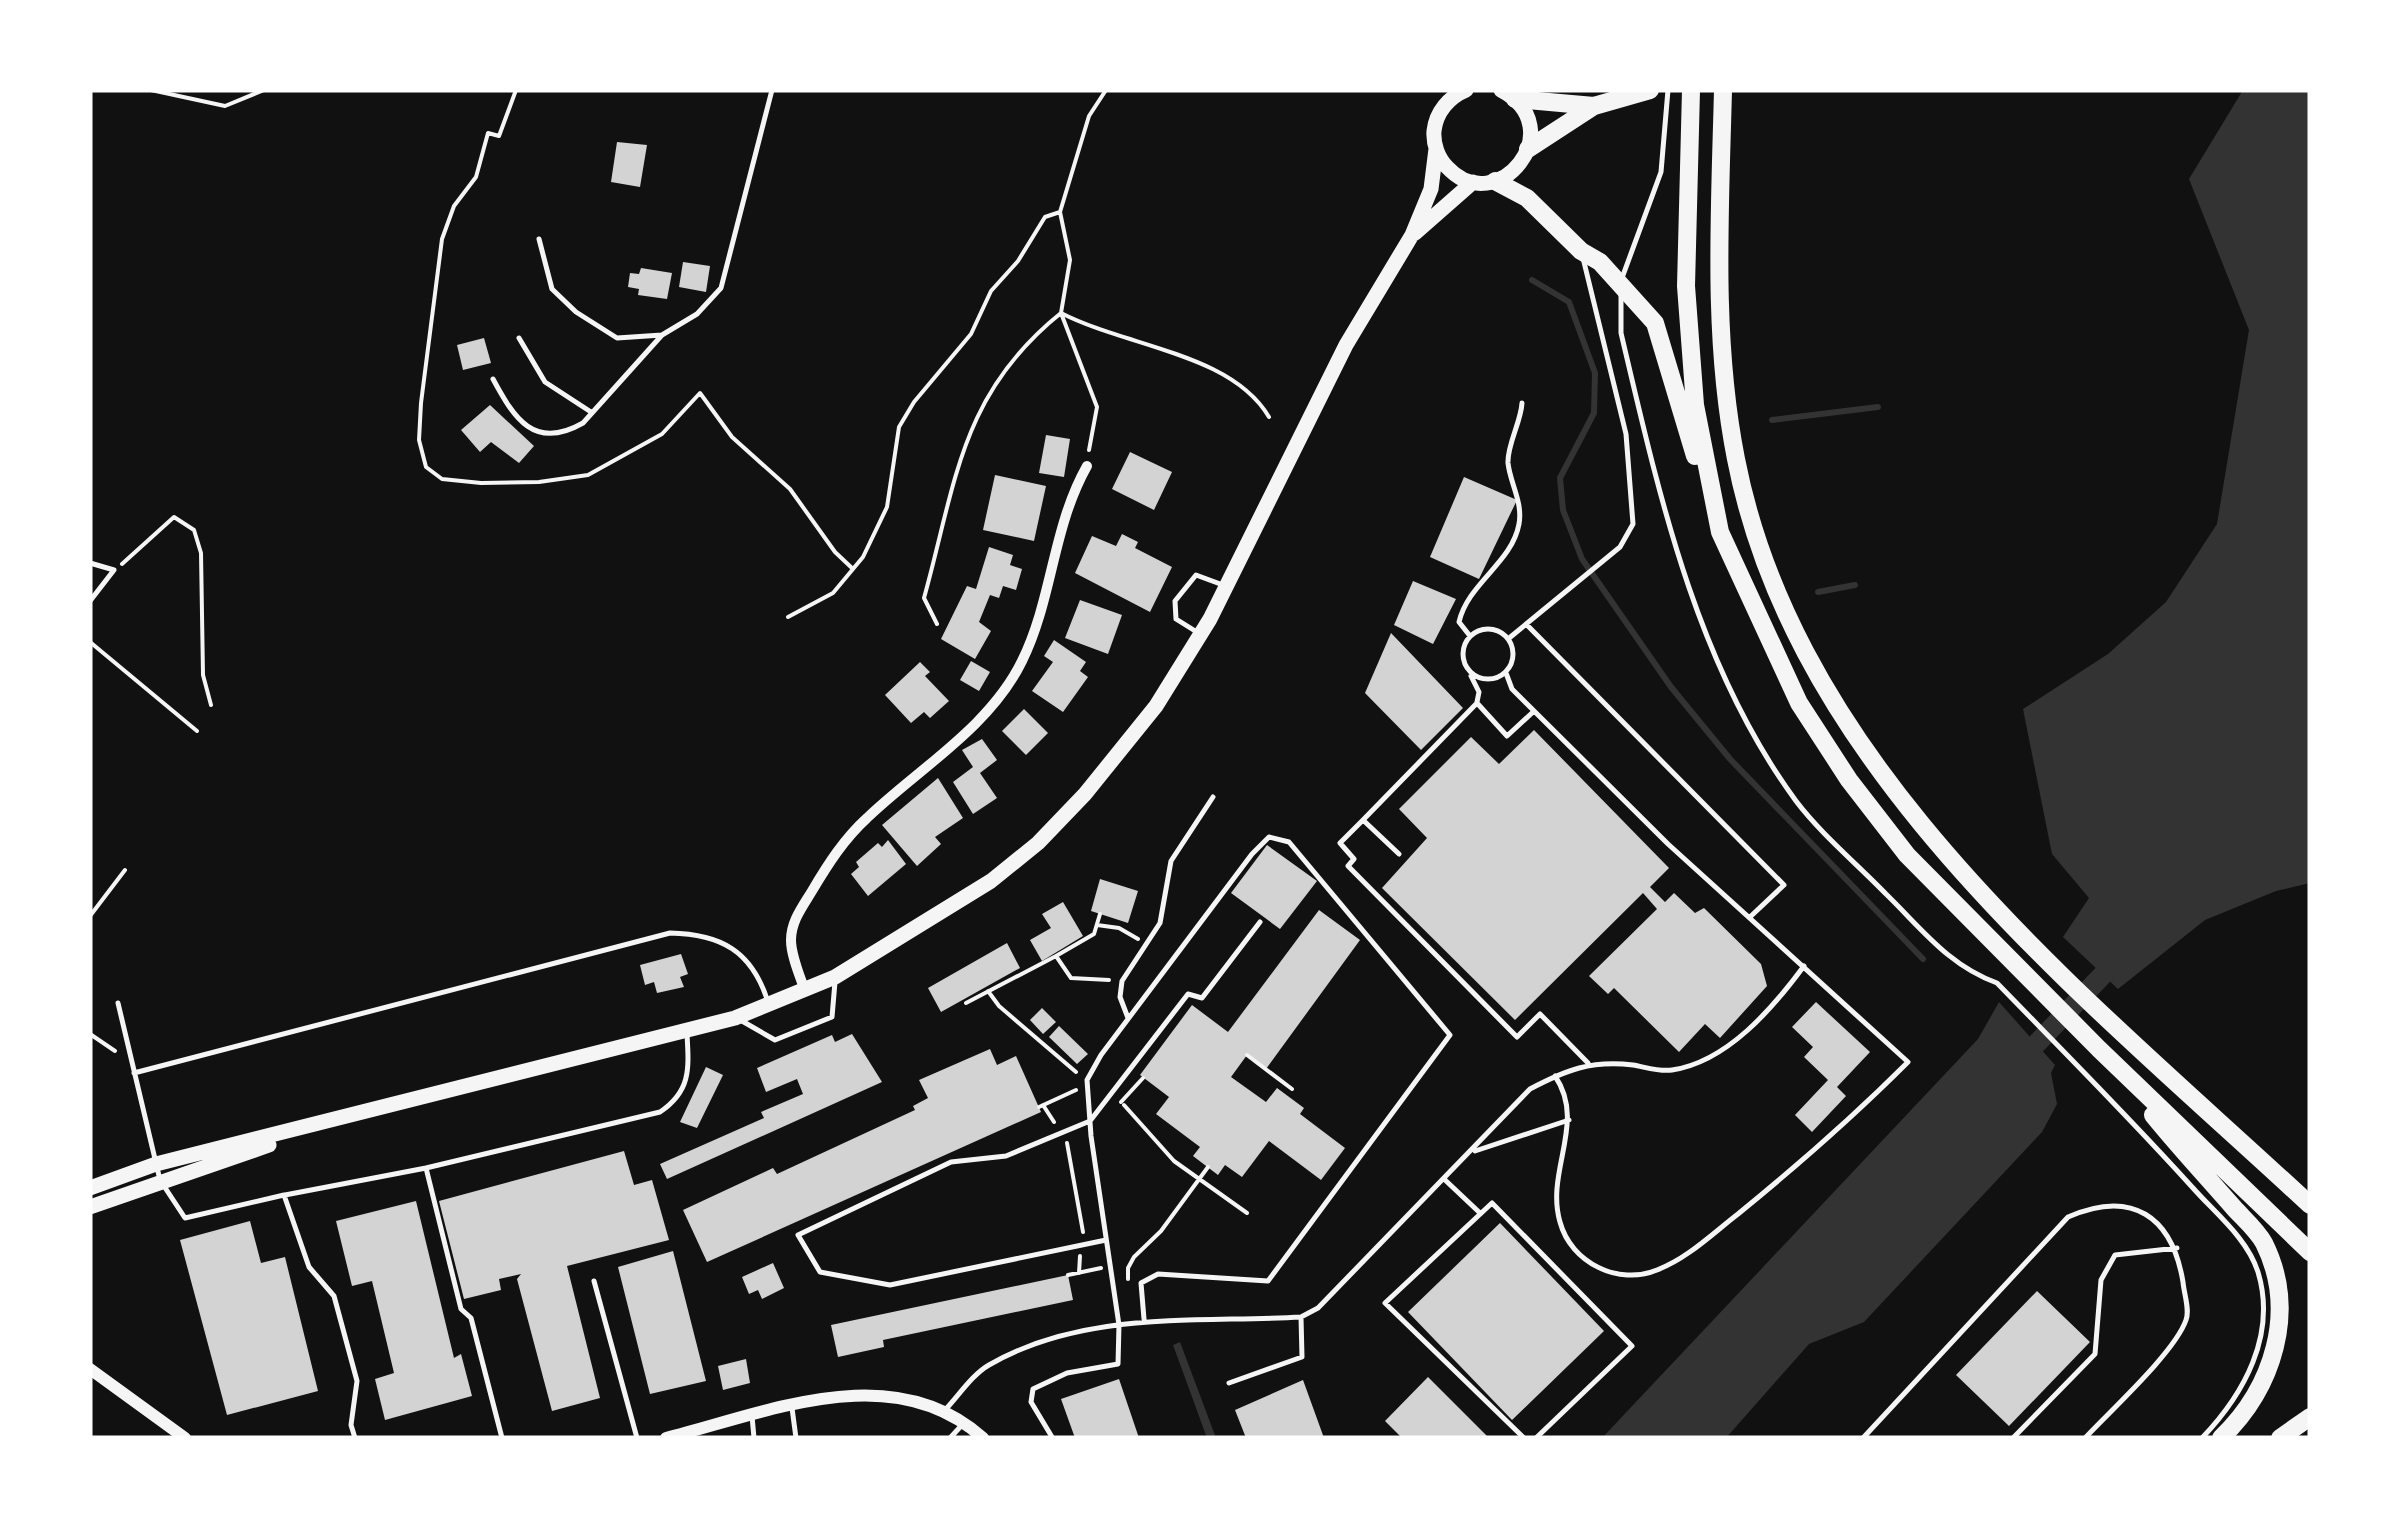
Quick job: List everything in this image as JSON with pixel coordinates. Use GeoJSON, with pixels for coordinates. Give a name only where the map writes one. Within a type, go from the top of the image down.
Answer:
{"type":"FeatureCollection","features":[{"type":"Feature","properties":{"kind":"highway"},"geometry":{"type":"LineString","coordinates":[[1691,90],[1686,286],[1696,405],[1720,532]]}},
{"type":"Feature","properties":{"kind":"highway"},"geometry":{"type":"LineString","coordinates":[[1723,90],[1719,316],[1736,460],[1784,606],[1816,676],[1860,745],[1928,831],[2038,949],[2310,1205]]}},
{"type":"Feature","properties":{"kind":"highway"},"geometry":{"type":"LineString","coordinates":[[1505,92],[1594,106]]}},
{"type":"Feature","properties":{"kind":"highway"},"geometry":{"type":"LineString","coordinates":[[1528,150],[1594,106],[1642,92]]}},
{"type":"Feature","properties":{"kind":"highway"},"geometry":{"type":"LineString","coordinates":[[1496,181],[1528,198],[1581,251],[1621,282],[1655,324],[1720,532],[1799,704],[1849,780],[1907,855],[2016,968],[2310,1252]]}},
{"type":"Feature","properties":{"kind":"highway"},"geometry":{"type":"LineString","coordinates":[[2099,1049],[2264,1242],[2278,1295],[2280,1333],[2268,1377],[2241,1420],[2222,1438]]}},
{"type":"Feature","properties":{"kind":"highway"},"geometry":{"type":"LineString","coordinates":[[2280,1438],[2310,1417]]}},
{"type":"Feature","properties":{"kind":"main road"},"geometry":{"type":"LineString","coordinates":[[90,1188],[769,1006],[836,977],[952,910],[1038,843],[1085,794],[1156,706],[1200,634],[1346,345],[1412,236],[1431,189],[1437,118],[1460,91]]}},
{"type":"Feature","properties":{"kind":"main road"},"geometry":{"type":"LineString","coordinates":[[1436,149],[1450,171],[1473,182],[1496,181],[1516,169],[1528,150],[1529,122],[1505,92]]}},
{"type":"Feature","properties":{"kind":"main road"},"geometry":{"type":"LineString","coordinates":[[1412,236],[1473,182]]}},
{"type":"Feature","properties":{"kind":"main road"},"geometry":{"type":"LineString","coordinates":[[90,1207],[158,1172]]}},
{"type":"Feature","properties":{"kind":"street"},"geometry":{"type":"LineString","coordinates":[[805,991],[791,942],[794,921],[834,854],[866,818],[986,710],[1021,664],[1044,608],[1053,552],[1070,496],[1087,466]]}},
{"type":"Feature","properties":{"kind":"street"},"geometry":{"type":"LineString","coordinates":[[90,1370],[186,1438]]}},
{"type":"Feature","properties":{"kind":"street"},"geometry":{"type":"LineString","coordinates":[[666,1438],[854,1394],[896,1394],[946,1409],[982,1438]]}},
{"type":"Feature","properties":{"kind":"lane"},"geometry":{"type":"LineString","coordinates":[[494,379],[513,417],[532,430],[566,432],[591,412],[662,335],[697,314],[721,288],[772,90]]}},
{"type":"Feature","properties":{"kind":"lane"},"geometry":{"type":"LineString","coordinates":[[1668,90],[1661,172],[1621,282],[1621,333],[1688,591],[1752,728],[1798,804],[1924,937],[1970,973],[1997,983],[2233,1230],[2259,1275],[2256,1361],[2241,1391],[2202,1438]]}},
{"type":"Feature","properties":{"kind":"lane"},"geometry":{"type":"LineString","coordinates":[[539,240],[552,289],[576,312],[617,338],[662,335]]}},
{"type":"Feature","properties":{"kind":"lane"},"geometry":{"type":"LineString","coordinates":[[1508,639],[1606,559],[1620,546],[1632,524],[1633,486],[1626,434],[1581,251]]}},
{"type":"Feature","properties":{"kind":"lane"},"geometry":{"type":"LineString","coordinates":[[519,338],[545,382],[591,412]]}},
{"type":"Feature","properties":{"kind":"lane"},"geometry":{"type":"LineString","coordinates":[[1470,636],[1459,622],[1464,600],[1506,550],[1519,524],[1517,489],[1508,460],[1520,426],[1522,403]]}},
{"type":"Feature","properties":{"kind":"lane"},"geometry":{"type":"LineString","coordinates":[[90,562],[114,570],[90,600]]}},
{"type":"Feature","properties":{"kind":"lane"},"geometry":{"type":"LineString","coordinates":[[1200,634],[1176,619],[1175,601],[1184,585],[1196,576],[1226,586]]}},
{"type":"Feature","properties":{"kind":"lane"},"geometry":{"type":"LineString","coordinates":[[1526,624],[1784,885],[1750,917]]}},
{"type":"Feature","properties":{"kind":"lane"},"geometry":{"type":"LineString","coordinates":[[1508,639],[1485,629],[1470,636],[1462,659],[1480,692],[1477,703],[1340,844],[1354,859],[1348,866],[1517,1037],[1540,1014],[1588,1063]]}},
{"type":"Feature","properties":{"kind":"lane"},"geometry":{"type":"LineString","coordinates":[[1508,639],[1513,656],[1506,673],[1512,690],[1668,844],[1908,1062],[1796,1168],[1680,1260],[1652,1272],[1611,1274],[1587,1260],[1565,1235],[1556,1196],[1570,1120],[1568,1094],[1555,1076]]}},
{"type":"Feature","properties":{"kind":"lane"},"geometry":{"type":"LineString","coordinates":[[1470,673],[1484,680],[1506,673]]}},
{"type":"Feature","properties":{"kind":"lane"},"geometry":{"type":"LineString","coordinates":[[1477,703],[1507,736],[1534,712]]}},
{"type":"Feature","properties":{"kind":"lane"},"geometry":{"type":"LineString","coordinates":[[1128,1018],[1120,997],[1122,981],[1160,923],[1171,860],[1213,797]]}},
{"type":"Feature","properties":{"kind":"lane"},"geometry":{"type":"LineString","coordinates":[[1362,820],[1399,854]]}},
{"type":"Feature","properties":{"kind":"lane"},"geometry":{"type":"LineString","coordinates":[[1052,1438],[1031,1402],[1033,1389],[1046,1379],[1067,1372],[1118,1364],[1119,1324],[1087,1083],[1128,1018],[1269,837],[1289,842],[1450,1035],[1268,1281],[1158,1274],[1141,1284],[1144,1319]]}},
{"type":"Feature","properties":{"kind":"lane"},"geometry":{"type":"LineString","coordinates":[[1106,1240],[890,1286],[820,1272],[798,1235],[951,1162],[1006,1156],[1090,1121],[1188,994],[1202,998],[1260,922]]}},
{"type":"Feature","properties":{"kind":"lane"},"geometry":{"type":"LineString","coordinates":[[134,1073],[670,932],[706,933],[736,949],[760,979],[769,1006]]}},
{"type":"Feature","properties":{"kind":"lane"},"geometry":{"type":"LineString","coordinates":[[946,1409],[986,1366],[1026,1349],[1119,1324],[1144,1319],[1301,1317],[1318,1308],[1530,1089],[1588,1063],[1670,1071],[1712,1058],[1773,1004],[1804,966]]}},
{"type":"Feature","properties":{"kind":"lane"},"geometry":{"type":"LineString","coordinates":[[735,1018],[775,1040],[818,1023],[832,1017],[836,977]]}},
{"type":"Feature","properties":{"kind":"lane"},"geometry":{"type":"LineString","coordinates":[[118,1003],[158,1172],[185,1218],[426,1168],[660,1112],[677,1100],[690,1076],[687,1031]]}},
{"type":"Feature","properties":{"kind":"lane"},"geometry":{"type":"LineString","coordinates":[[1472,1152],[1570,1120]]}},
{"type":"Feature","properties":{"kind":"lane"},"geometry":{"type":"LineString","coordinates":[[426,1168],[460,1309],[472,1318],[502,1438]]}},
{"type":"Feature","properties":{"kind":"lane"},"geometry":{"type":"LineString","coordinates":[[1444,1179],[1480,1214]]}},
{"type":"Feature","properties":{"kind":"lane"},"geometry":{"type":"LineString","coordinates":[[284,1195],[309,1268],[334,1296],[357,1381],[351,1425],[355,1438]]}},
{"type":"Feature","properties":{"kind":"lane"},"geometry":{"type":"LineString","coordinates":[[1524,1438],[1385,1304],[1492,1204],[1632,1346],[1536,1438]]}},
{"type":"Feature","properties":{"kind":"lane"},"geometry":{"type":"LineString","coordinates":[[1863,1438],[2068,1217],[2098,1204],[2136,1207],[2177,1248],[2188,1317],[2177,1338],[2085,1438]]}},
{"type":"Feature","properties":{"kind":"lane"},"geometry":{"type":"LineString","coordinates":[[2014,1438],[2095,1354],[2102,1280],[2115,1256],[2177,1248]]}},
{"type":"Feature","properties":{"kind":"lane"},"geometry":{"type":"LineString","coordinates":[[594,1281],[636,1438]]}},
{"type":"Feature","properties":{"kind":"lane"},"geometry":{"type":"LineString","coordinates":[[1229,1383],[1302,1357],[1301,1317]]}},
{"type":"Feature","properties":{"kind":"lane"},"geometry":{"type":"LineString","coordinates":[[792,1408],[796,1438]]}},
{"type":"Feature","properties":{"kind":"lane"},"geometry":{"type":"LineString","coordinates":[[752,1416],[754,1438]]}},
{"type":"Feature","properties":{"kind":"lane"},"geometry":{"type":"LineString","coordinates":[[950,1438],[965,1422]]}},
{"type":"Feature","properties":{"kind":"path"},"geometry":{"type":"LineString","coordinates":[[151,90],[225,106],[264,90]]}},
{"type":"Feature","properties":{"kind":"path"},"geometry":{"type":"LineString","coordinates":[[1087,466],[1097,408],[1061,313],[1070,260],[1060,212],[1090,116],[1106,90]]}},
{"type":"Feature","properties":{"kind":"path"},"geometry":{"type":"LineString","coordinates":[[788,617],[833,593],[863,557],[887,508],[893,454],[906,414],[972,334],[991,291],[1018,261],[1045,217],[1060,212]]}},
{"type":"Feature","properties":{"kind":"path"},"geometry":{"type":"LineString","coordinates":[[1061,313],[1095,330],[1213,367],[1240,382],[1269,418]]}},
{"type":"Feature","properties":{"kind":"path"},"geometry":{"type":"LineString","coordinates":[[937,624],[924,598],[961,448],[986,398],[1033,336],[1061,313]]}},
{"type":"Feature","properties":{"kind":"path"},"geometry":{"type":"LineString","coordinates":[[114,570],[174,517],[194,530],[201,553],[203,675],[212,705]]}},
{"type":"Feature","properties":{"kind":"path"},"geometry":{"type":"LineString","coordinates":[[90,642],[197,731]]}},
{"type":"Feature","properties":{"kind":"path"},"geometry":{"type":"LineString","coordinates":[[90,914],[126,870]]}},
{"type":"Feature","properties":{"kind":"path"},"geometry":{"type":"LineString","coordinates":[[966,1003],[1094,934],[1100,914]]}},
{"type":"Feature","properties":{"kind":"path"},"geometry":{"type":"LineString","coordinates":[[1097,925],[1119,928],[1140,941]]}},
{"type":"Feature","properties":{"kind":"path"},"geometry":{"type":"LineString","coordinates":[[1056,956],[1071,978],[1122,981]]}},
{"type":"Feature","properties":{"kind":"path"},"geometry":{"type":"LineString","coordinates":[[988,991],[999,1006],[1087,1083],[1041,1106],[1068,1144],[1081,1245],[1079,1273]]}},
{"type":"Feature","properties":{"kind":"path"},"geometry":{"type":"LineString","coordinates":[[90,1034],[132,1062]]}},
{"type":"Feature","properties":{"kind":"path"},"geometry":{"type":"LineString","coordinates":[[1247,1055],[1292,1089]]}},
{"type":"Feature","properties":{"kind":"path"},"geometry":{"type":"LineString","coordinates":[[1124,1104],[1143,1078]]}},
{"type":"Feature","properties":{"kind":"path"},"geometry":{"type":"LineString","coordinates":[[1112,1095],[1159,1147],[1247,1213]]}},
{"type":"Feature","properties":{"kind":"path"},"geometry":{"type":"LineString","coordinates":[[1128,1284],[1130,1263],[1208,1167]]}},
{"type":"Feature","properties":{"kind":"shaded area"},"geometry":{"type":"Polygon","coordinates":[[[2243,90],[2310,90],[2310,883],[2276,891],[2205,920],[2118,989],[2063,937],[2089,898],[2052,854],[2023,709],[2108,654],[2166,602],[2217,524],[2249,330],[2189,179],[2243,90]]]}},
{"type":"Feature","properties":{"kind":"shaded area"},"geometry":{"type":"Polygon","coordinates":[[[1999,1002],[2055,1065],[2051,1073],[2057,1104],[2042,1132],[1864,1322],[1809,1344],[1726,1438],[1602,1438],[1978,1039],[1999,1002]]]}},
{"type":"Feature","properties":{"kind":"shaded area"},"geometry":{"type":"Polygon","coordinates":[[[1180,1342],[1216,1438],[1207,1438],[1173,1345],[1180,1342]]]}},
{"type":"Feature","properties":{"kind":"building"},"geometry":{"type":"Polygon","coordinates":[[[617,142],[647,145],[640,187],[611,182],[617,142]]]}},
{"type":"Feature","properties":{"kind":"building"},"geometry":{"type":"Polygon","coordinates":[[[683,262],[710,266],[706,292],[679,287],[683,262]]]}},
{"type":"Feature","properties":{"kind":"building"},"geometry":{"type":"Polygon","coordinates":[[[641,268],[672,273],[667,299],[638,295],[639,289],[628,287],[630,273],[639,274],[641,268]]]}},
{"type":"Feature","properties":{"kind":"building"},"geometry":{"type":"Polygon","coordinates":[[[484,338],[491,363],[463,370],[457,345],[484,338]]]}},
{"type":"Feature","properties":{"kind":"building"},"geometry":{"type":"Polygon","coordinates":[[[490,405],[534,446],[519,463],[491,442],[480,452],[461,430],[490,405]]]}},
{"type":"Feature","properties":{"kind":"building"},"geometry":{"type":"Polygon","coordinates":[[[1046,435],[1070,439],[1064,477],[1039,473],[1046,435]]]}},
{"type":"Feature","properties":{"kind":"building"},"geometry":{"type":"Polygon","coordinates":[[[1130,452],[1172,472],[1154,510],[1112,489],[1130,452]]]}},
{"type":"Feature","properties":{"kind":"building"},"geometry":{"type":"Polygon","coordinates":[[[995,475],[1046,486],[1034,541],[983,530],[995,475]]]}},
{"type":"Feature","properties":{"kind":"building"},"geometry":{"type":"Polygon","coordinates":[[[1464,477],[1517,500],[1479,579],[1430,557],[1464,477]]]}},
{"type":"Feature","properties":{"kind":"building"},"geometry":{"type":"Polygon","coordinates":[[[1122,534],[1138,542],[1135,548],[1172,567],[1150,612],[1075,573],[1092,536],[1116,546],[1122,534]]]}},
{"type":"Feature","properties":{"kind":"building"},"geometry":{"type":"Polygon","coordinates":[[[989,547],[1013,555],[1010,565],[1022,569],[1016,590],[1003,586],[999,598],[990,595],[979,622],[991,631],[975,659],[941,639],[967,586],[976,589],[989,547]]]}},
{"type":"Feature","properties":{"kind":"building"},"geometry":{"type":"Polygon","coordinates":[[[1413,581],[1456,599],[1433,644],[1394,625],[1413,581]]]}},
{"type":"Feature","properties":{"kind":"building"},"geometry":{"type":"Polygon","coordinates":[[[1080,600],[1122,615],[1108,654],[1065,638],[1080,600]]]}},
{"type":"Feature","properties":{"kind":"building"},"geometry":{"type":"Polygon","coordinates":[[[1391,633],[1463,708],[1421,750],[1365,693],[1391,633]]]}},
{"type":"Feature","properties":{"kind":"building"},"geometry":{"type":"Polygon","coordinates":[[[1054,640],[1086,662],[1080,671],[1088,677],[1063,712],[1032,691],[1053,662],[1044,656],[1054,640]]]}},
{"type":"Feature","properties":{"kind":"building"},"geometry":{"type":"Polygon","coordinates":[[[971,661],[990,672],[979,691],[960,680],[971,661]]]}},
{"type":"Feature","properties":{"kind":"building"},"geometry":{"type":"Polygon","coordinates":[[[920,662],[930,672],[925,676],[949,701],[930,718],[924,712],[911,723],[885,695],[920,662]]]}},
{"type":"Feature","properties":{"kind":"building"},"geometry":{"type":"Polygon","coordinates":[[[1024,709],[1048,733],[1026,755],[1002,731],[1024,709]]]}},
{"type":"Feature","properties":{"kind":"building"},"geometry":{"type":"Polygon","coordinates":[[[1534,730],[1669,868],[1650,887],[1665,902],[1674,893],[1695,913],[1704,908],[1761,964],[1767,986],[1720,1038],[1705,1024],[1679,1052],[1614,988],[1608,994],[1589,976],[1657,909],[1643,893],[1515,1020],[1382,888],[1427,838],[1399,809],[1471,737],[1499,764],[1534,730]]]}},
{"type":"Feature","properties":{"kind":"building"},"geometry":{"type":"Polygon","coordinates":[[[982,739],[997,760],[980,773],[997,798],[973,814],[953,782],[973,767],[962,750],[982,739]]]}},
{"type":"Feature","properties":{"kind":"building"},"geometry":{"type":"Polygon","coordinates":[[[938,778],[963,818],[935,837],[941,844],[917,866],[882,825],[938,778]]]}},
{"type":"Feature","properties":{"kind":"building"},"geometry":{"type":"Polygon","coordinates":[[[888,840],[906,864],[868,896],[851,874],[859,867],[856,862],[878,843],[882,847],[888,840]]]}},
{"type":"Feature","properties":{"kind":"building"},"geometry":{"type":"Polygon","coordinates":[[[1267,845],[1317,881],[1280,929],[1231,893],[1267,845]]]}},
{"type":"Feature","properties":{"kind":"building"},"geometry":{"type":"Polygon","coordinates":[[[1100,879],[1138,891],[1128,923],[1091,911],[1100,879]]]}},
{"type":"Feature","properties":{"kind":"building"},"geometry":{"type":"Polygon","coordinates":[[[1063,902],[1083,936],[1042,961],[1030,940],[1051,928],[1042,914],[1063,902]]]}},
{"type":"Feature","properties":{"kind":"building"},"geometry":{"type":"Polygon","coordinates":[[[1319,910],[1360,940],[1266,1069],[1247,1055],[1231,1077],[1266,1102],[1277,1088],[1304,1108],[1300,1114],[1345,1148],[1321,1180],[1269,1141],[1242,1177],[1225,1165],[1218,1175],[1193,1156],[1200,1147],[1156,1114],[1169,1097],[1140,1075],[1192,1005],[1228,1032],[1319,910]]]}},
{"type":"Feature","properties":{"kind":"building"},"geometry":{"type":"Polygon","coordinates":[[[1007,943],[1020,968],[941,1012],[928,988],[1007,943]]]}},
{"type":"Feature","properties":{"kind":"building"},"geometry":{"type":"Polygon","coordinates":[[[681,954],[688,974],[680,977],[684,987],[657,993],[654,982],[645,985],[640,965],[681,954]]]}},
{"type":"Feature","properties":{"kind":"building"},"geometry":{"type":"Polygon","coordinates":[[[1816,1002],[1870,1052],[1837,1087],[1846,1096],[1812,1132],[1795,1115],[1828,1080],[1804,1057],[1813,1047],[1792,1027],[1816,1002]]]}},
{"type":"Feature","properties":{"kind":"building"},"geometry":{"type":"Polygon","coordinates":[[[1042,1008],[1056,1022],[1043,1034],[1030,1020],[1042,1008]]]}},
{"type":"Feature","properties":{"kind":"building"},"geometry":{"type":"Polygon","coordinates":[[[1059,1026],[1088,1054],[1077,1064],[1049,1037],[1059,1026]]]}},
{"type":"Feature","properties":{"kind":"building"},"geometry":{"type":"Polygon","coordinates":[[[852,1034],[882,1082],[667,1179],[660,1164],[764,1118],[761,1112],[803,1094],[797,1079],[766,1092],[757,1068],[832,1035],[835,1042],[852,1034]]]}},
{"type":"Feature","properties":{"kind":"building"},"geometry":{"type":"Polygon","coordinates":[[[990,1049],[997,1065],[1016,1056],[1041,1112],[707,1262],[683,1210],[773,1168],[777,1174],[915,1110],[913,1106],[928,1098],[919,1080],[990,1049]]]}},
{"type":"Feature","properties":{"kind":"building"},"geometry":{"type":"Polygon","coordinates":[[[706,1067],[723,1075],[697,1128],[680,1122],[706,1067]]]}},
{"type":"Feature","properties":{"kind":"building"},"geometry":{"type":"Polygon","coordinates":[[[624,1151],[634,1185],[652,1180],[669,1240],[567,1266],[600,1398],[552,1411],[517,1279],[521,1274],[499,1279],[501,1290],[464,1299],[439,1201],[624,1151]]]}},
{"type":"Feature","properties":{"kind":"building"},"geometry":{"type":"Polygon","coordinates":[[[416,1201],[454,1358],[461,1354],[472,1396],[385,1420],[375,1379],[394,1373],[372,1281],[352,1286],[336,1221],[416,1201]]]}},
{"type":"Feature","properties":{"kind":"building"},"geometry":{"type":"Polygon","coordinates":[[[250,1221],[261,1263],[285,1257],[318,1391],[227,1415],[180,1240],[250,1221]]]}},
{"type":"Feature","properties":{"kind":"building"},"geometry":{"type":"Polygon","coordinates":[[[1500,1223],[1604,1331],[1512,1420],[1408,1312],[1500,1223]]]}},
{"type":"Feature","properties":{"kind":"building"},"geometry":{"type":"Polygon","coordinates":[[[673,1251],[706,1381],[650,1394],[618,1267],[673,1251]]]}},
{"type":"Feature","properties":{"kind":"building"},"geometry":{"type":"Polygon","coordinates":[[[773,1263],[784,1288],[762,1299],[758,1290],[749,1294],[742,1277],[773,1263]]]}},
{"type":"Feature","properties":{"kind":"building"},"geometry":{"type":"Polygon","coordinates":[[[1068,1275],[1073,1300],[883,1340],[884,1347],[838,1357],[831,1325],[1068,1275]]]}},
{"type":"Feature","properties":{"kind":"building"},"geometry":{"type":"Polygon","coordinates":[[[2037,1291],[2090,1342],[2009,1426],[1956,1375],[2037,1291]]]}},
{"type":"Feature","properties":{"kind":"building"},"geometry":{"type":"Polygon","coordinates":[[[746,1359],[750,1383],[723,1390],[718,1366],[746,1359]]]}},
{"type":"Feature","properties":{"kind":"building"},"geometry":{"type":"Polygon","coordinates":[[[1428,1377],[1489,1438],[1402,1438],[1385,1421],[1428,1377]]]}},
{"type":"Feature","properties":{"kind":"building"},"geometry":{"type":"Polygon","coordinates":[[[1119,1379],[1139,1438],[1075,1438],[1061,1399],[1119,1379]]]}},
{"type":"Feature","properties":{"kind":"building"},"geometry":{"type":"Polygon","coordinates":[[[1303,1380],[1324,1438],[1246,1438],[1235,1410],[1303,1380]]]}},
{"type":"Feature","properties":{"kind":"waterway"},"geometry":{"type":"LineString","coordinates":[[1532,280],[1569,302],[1595,373],[1594,413],[1560,478],[1563,510],[1582,559],[1671,687],[1730,759],[1923,959]]}},
{"type":"Feature","properties":{"kind":"waterway"},"geometry":{"type":"LineString","coordinates":[[1772,420],[1878,407]]}},
{"type":"Feature","properties":{"kind":"waterway"},"geometry":{"type":"LineString","coordinates":[[1818,592],[1855,585]]}},
{"type":"Feature","properties":{"kind":"waterway"},"geometry":{"type":"LineString","coordinates":[[2018,1063],[2119,958]]}}]}
